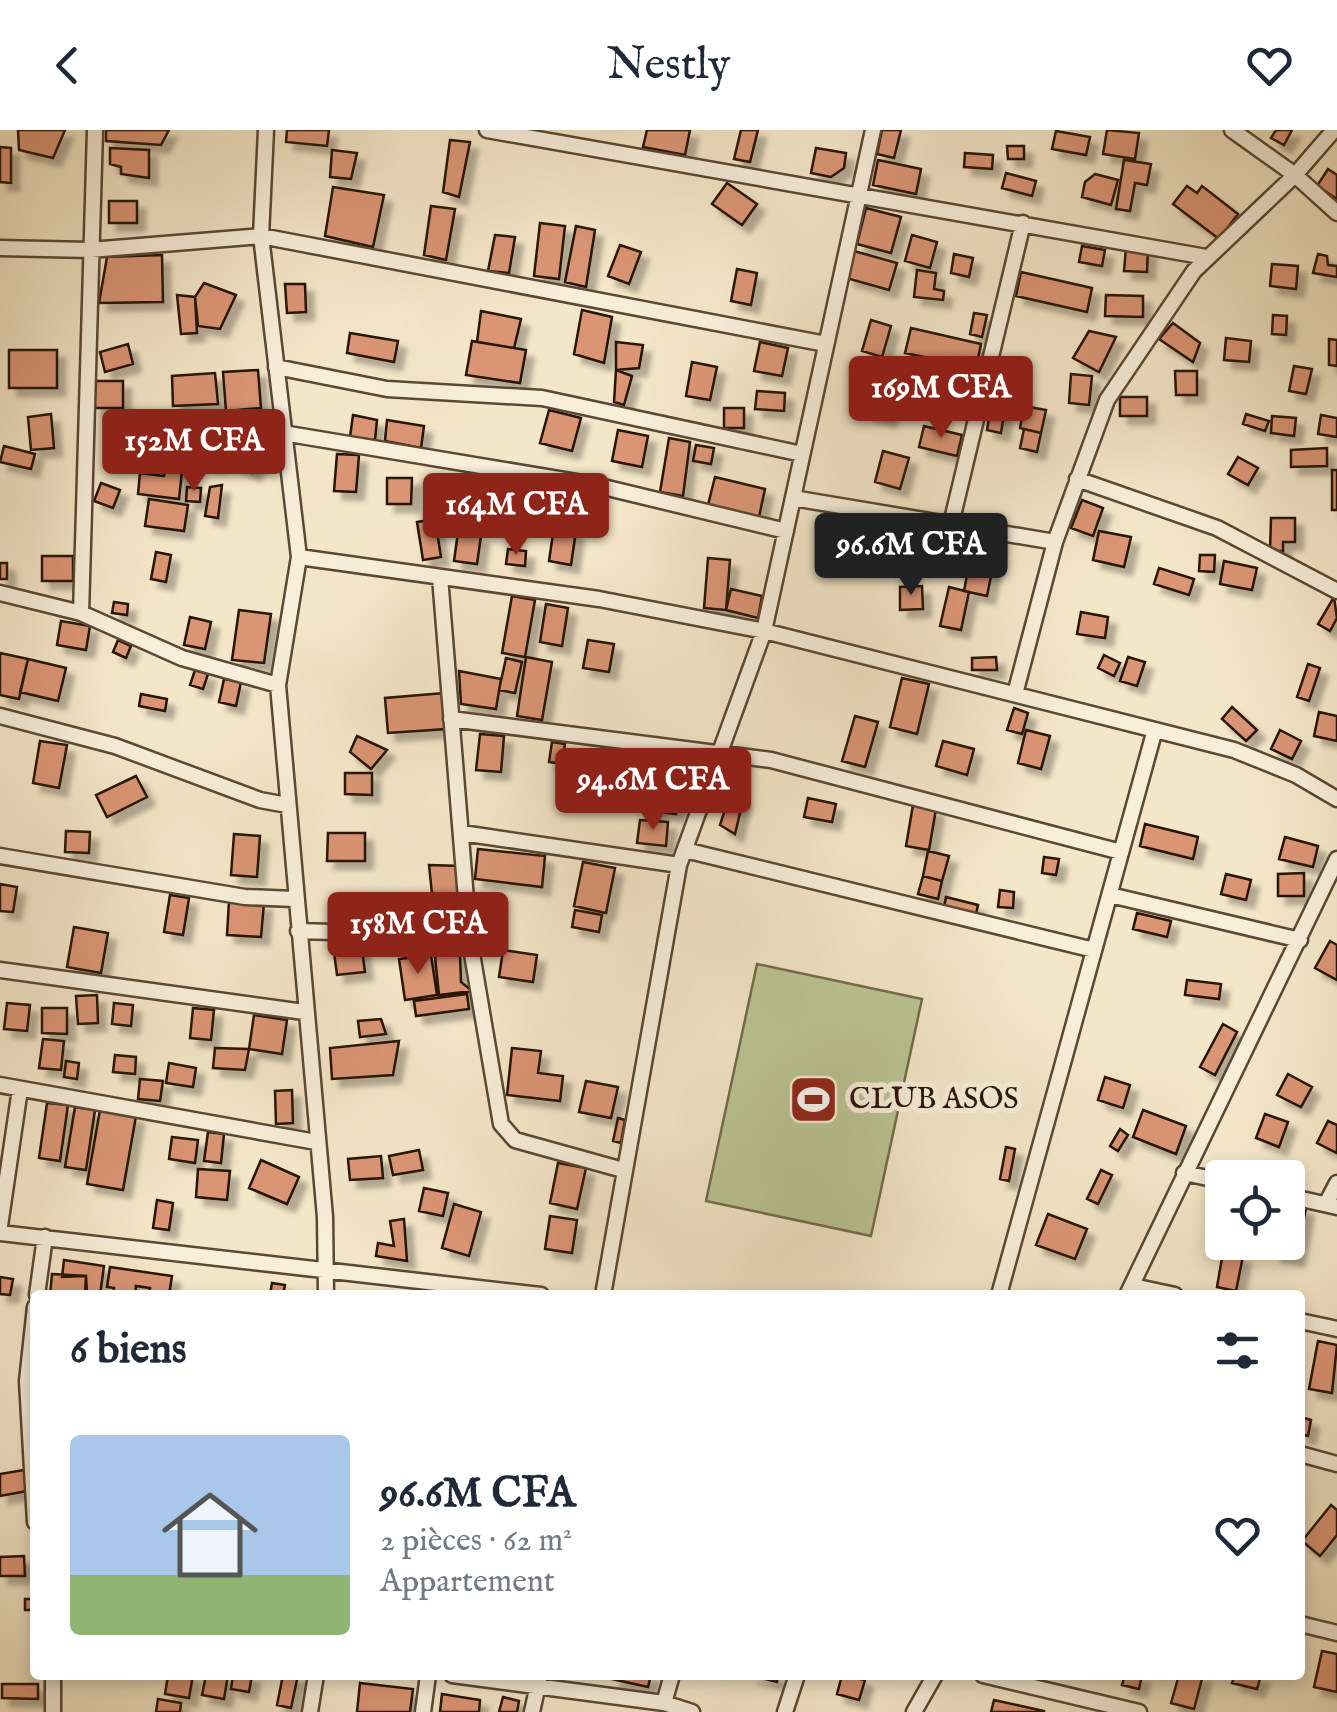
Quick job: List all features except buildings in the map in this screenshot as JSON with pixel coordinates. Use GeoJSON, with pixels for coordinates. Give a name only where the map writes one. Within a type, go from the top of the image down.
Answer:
{"type":"FeatureCollection","features":[{"type":"Feature","properties":{"kind":"street"},"geometry":{"type":"LineString","coordinates":[[82,613],[94,130]]}},
{"type":"Feature","properties":{"kind":"street"},"geometry":{"type":"LineString","coordinates":[[266,130],[262,236],[299,557],[278,685],[326,1290]]}},
{"type":"Feature","properties":{"kind":"street"},"geometry":{"type":"LineString","coordinates":[[487,130],[1023,222],[1206,258]]}},
{"type":"Feature","properties":{"kind":"street"},"geometry":{"type":"LineString","coordinates":[[604,1290],[679,865],[764,631],[873,130]]}},
{"type":"Feature","properties":{"kind":"street"},"geometry":{"type":"LineString","coordinates":[[1232,130],[1295,175],[1337,213]]}},
{"type":"Feature","properties":{"kind":"street"},"geometry":{"type":"LineString","coordinates":[[1014,694],[1055,542],[1106,400],[1174,294],[1206,258],[1295,175],[1334,130]]}},
{"type":"Feature","properties":{"kind":"street"},"geometry":{"type":"LineString","coordinates":[[952,524],[1023,222]]}},
{"type":"Feature","properties":{"kind":"street"},"geometry":{"type":"LineString","coordinates":[[0,248],[90,250],[262,236],[826,344]]}},
{"type":"Feature","properties":{"kind":"street"},"geometry":{"type":"LineString","coordinates":[[276,368],[387,388],[542,398],[802,454]]}},
{"type":"Feature","properties":{"kind":"street"},"geometry":{"type":"LineString","coordinates":[[284,433],[595,485],[786,530]]}},
{"type":"Feature","properties":{"kind":"street"},"geometry":{"type":"LineString","coordinates":[[1077,479],[1216,528],[1337,590]]}},
{"type":"Feature","properties":{"kind":"street"},"geometry":{"type":"LineString","coordinates":[[792,498],[1055,542]]}},
{"type":"Feature","properties":{"kind":"street"},"geometry":{"type":"LineString","coordinates":[[299,557],[599,599],[764,631],[1154,733],[1234,750],[1296,774],[1337,799]]}},
{"type":"Feature","properties":{"kind":"street"},"geometry":{"type":"LineString","coordinates":[[440,577],[470,936],[504,1132],[515,1140],[623,1170]]}},
{"type":"Feature","properties":{"kind":"street"},"geometry":{"type":"LineString","coordinates":[[0,593],[82,613],[182,658],[278,685]]}},
{"type":"Feature","properties":{"kind":"street"},"geometry":{"type":"LineString","coordinates":[[0,716],[115,746],[260,800],[286,805]]}},
{"type":"Feature","properties":{"kind":"street"},"geometry":{"type":"LineString","coordinates":[[451,719],[771,760],[1122,852]]}},
{"type":"Feature","properties":{"kind":"street"},"geometry":{"type":"LineString","coordinates":[[1000,1290],[1154,733]]}},
{"type":"Feature","properties":{"kind":"street"},"geometry":{"type":"LineString","coordinates":[[462,833],[679,865]]}},
{"type":"Feature","properties":{"kind":"street"},"geometry":{"type":"LineString","coordinates":[[685,850],[1094,950]]}},
{"type":"Feature","properties":{"kind":"street"},"geometry":{"type":"LineString","coordinates":[[0,856],[245,897],[294,899]]}},
{"type":"Feature","properties":{"kind":"street"},"geometry":{"type":"LineString","coordinates":[[1130,1290],[1337,859]]}},
{"type":"Feature","properties":{"kind":"street"},"geometry":{"type":"LineString","coordinates":[[1110,895],[1300,940]]}},
{"type":"Feature","properties":{"kind":"street"},"geometry":{"type":"LineString","coordinates":[[298,931],[470,936]]}},
{"type":"Feature","properties":{"kind":"street"},"geometry":{"type":"LineString","coordinates":[[0,970],[304,1012]]}},
{"type":"Feature","properties":{"kind":"street"},"geometry":{"type":"LineString","coordinates":[[0,1085],[316,1142]]}},
{"type":"Feature","properties":{"kind":"street"},"geometry":{"type":"LineString","coordinates":[[20,1089],[0,1230],[500,1290]]}},
{"type":"Feature","properties":{"kind":"street"},"geometry":{"type":"LineString","coordinates":[[1184,1173],[1205,1177]]}},
{"type":"Feature","properties":{"kind":"street"},"geometry":{"type":"LineString","coordinates":[[1305,1200],[1331,1206],[1337,1182]]}},
{"type":"Feature","properties":{"kind":"street"},"geometry":{"type":"LineString","coordinates":[[38,1290],[45,1237]]}},
{"type":"Feature","properties":{"kind":"street"},"geometry":{"type":"LineString","coordinates":[[1305,1323],[1337,1329]]}},
{"type":"Feature","properties":{"kind":"street"},"geometry":{"type":"LineString","coordinates":[[30,1359],[30,1421]]}},
{"type":"Feature","properties":{"kind":"street"},"geometry":{"type":"LineString","coordinates":[[1305,1455],[1337,1464]]}},
{"type":"Feature","properties":{"kind":"street"},"geometry":{"type":"LineString","coordinates":[[1305,1625],[1337,1633]]}},
{"type":"Feature","properties":{"kind":"street"},"geometry":{"type":"LineString","coordinates":[[53,1680],[53,1712]]}},
{"type":"Feature","properties":{"kind":"street"},"geometry":{"type":"LineString","coordinates":[[310,1712],[315,1680]]}},
{"type":"Feature","properties":{"kind":"street"},"geometry":{"type":"LineString","coordinates":[[423,1712],[427,1680]]}},
{"type":"Feature","properties":{"kind":"street"},"geometry":{"type":"LineString","coordinates":[[664,1703],[671,1680]]}},
{"type":"Feature","properties":{"kind":"street"},"geometry":{"type":"LineString","coordinates":[[786,1712],[796,1680]]}},
{"type":"Feature","properties":{"kind":"street"},"geometry":{"type":"LineString","coordinates":[[914,1712],[932,1680]]}},
{"type":"Feature","properties":{"kind":"street"},"geometry":{"type":"LineString","coordinates":[[1004,1680],[1138,1712]]}},
{"type":"Feature","properties":{"kind":"street"},"geometry":{"type":"LineString","coordinates":[[532,1712],[539,1682],[664,1703],[692,1712]]}},
{"type":"Feature","properties":{"kind":"green space","name":"CLUB ASOS"},"geometry":{"type":"Polygon","coordinates":[[[757,964],[922,999],[871,1236],[706,1201],[757,964]]]}},
{"type":"Feature","properties":{"kind":"place","name":"CLUB ASOS"},"geometry":{"type":"Point","coordinates":[814,1100]}}]}
